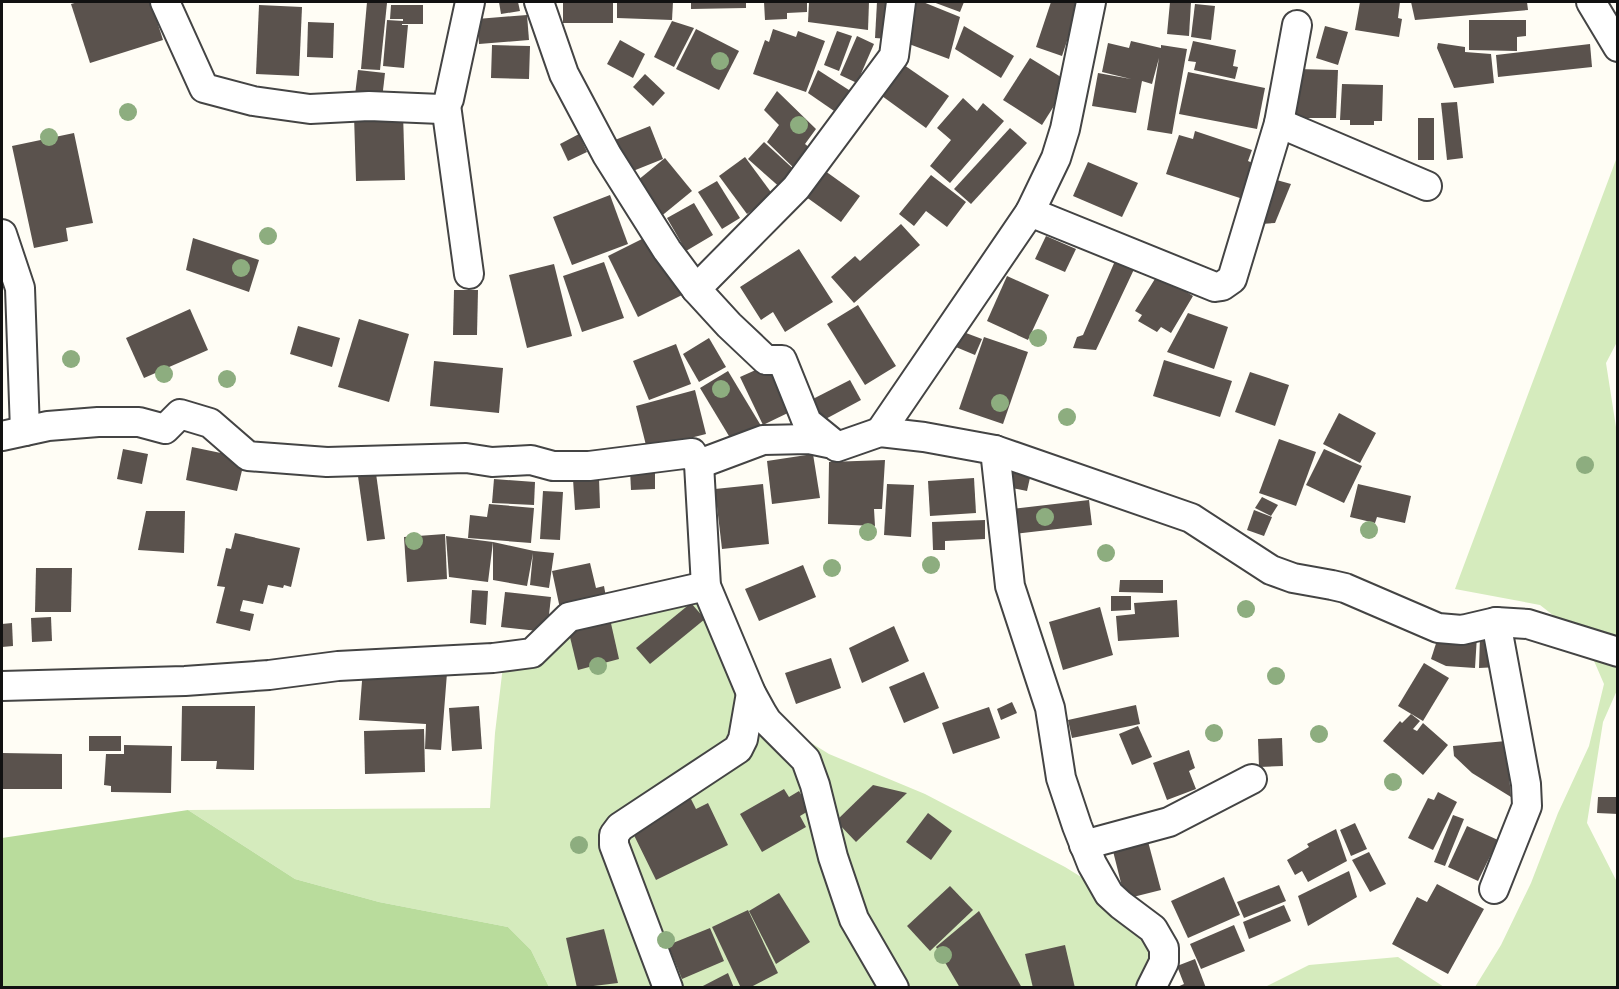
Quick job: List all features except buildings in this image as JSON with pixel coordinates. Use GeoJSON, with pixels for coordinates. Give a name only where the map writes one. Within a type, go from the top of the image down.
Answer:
{"type":"FeatureCollection","features":[{"type":"Feature","properties":{"kind":"street"},"geometry":{"type":"LineString","coordinates":[[165,2],[204,88],[254,101],[310,109],[369,106],[441,109],[446,105]]}},
{"type":"Feature","properties":{"kind":"street"},"geometry":{"type":"LineString","coordinates":[[470,2],[446,105],[470,274]]}},
{"type":"Feature","properties":{"kind":"street"},"geometry":{"type":"LineString","coordinates":[[539,2],[564,74],[607,155],[667,250],[696,289],[729,325],[766,360],[782,360],[807,422],[837,447]]}},
{"type":"Feature","properties":{"kind":"street"},"geometry":{"type":"LineString","coordinates":[[696,289],[796,188],[894,56],[901,2]]}},
{"type":"Feature","properties":{"kind":"street"},"geometry":{"type":"LineString","coordinates":[[880,432],[1030,212],[1056,158],[1062,139],[1091,2]]}},
{"type":"Feature","properties":{"kind":"street"},"geometry":{"type":"LineString","coordinates":[[1591,2],[1617,47]]}},
{"type":"Feature","properties":{"kind":"street"},"geometry":{"type":"LineString","coordinates":[[1030,212],[1215,287],[1222,286],[1232,279],[1278,123],[1297,25]]}},
{"type":"Feature","properties":{"kind":"street"},"geometry":{"type":"LineString","coordinates":[[1278,123],[1427,186]]}},
{"type":"Feature","properties":{"kind":"street"},"geometry":{"type":"LineString","coordinates":[[2,234],[20,288],[13,433],[48,426],[99,422],[138,422],[165,429],[180,414],[210,423],[248,456],[327,462],[466,458],[492,462],[531,460],[554,466],[589,466],[692,453],[699,464],[706,586],[751,693],[767,721],[806,760],[833,857],[854,919],[894,987]]}},
{"type":"Feature","properties":{"kind":"street"},"geometry":{"type":"LineString","coordinates":[[837,447],[880,432],[924,437],[995,450],[1191,518],[1271,570],[1293,578],[1345,588],[1438,628],[1462,630],[1496,622],[1528,624],[1617,652]]}},
{"type":"Feature","properties":{"kind":"street"},"geometry":{"type":"LineString","coordinates":[[699,464],[763,440],[809,440],[833,444],[837,447]]}},
{"type":"Feature","properties":{"kind":"street"},"geometry":{"type":"LineString","coordinates":[[995,450],[1010,586],[1050,708],[1061,778],[1084,845],[1109,894],[1153,929],[1164,948],[1164,962],[1151,987]]}},
{"type":"Feature","properties":{"kind":"street"},"geometry":{"type":"LineString","coordinates":[[2,686],[185,681],[268,675],[338,666],[493,658],[532,653],[569,617],[706,586]]}},
{"type":"Feature","properties":{"kind":"street"},"geometry":{"type":"LineString","coordinates":[[1494,889],[1527,806],[1526,784],[1496,622]]}},
{"type":"Feature","properties":{"kind":"street"},"geometry":{"type":"LineString","coordinates":[[668,987],[614,844],[614,835],[620,827],[738,748],[743,739],[751,693]]}},
{"type":"Feature","properties":{"kind":"street"},"geometry":{"type":"LineString","coordinates":[[1084,845],[1169,822],[1252,779]]}},
{"type":"Feature","properties":{"kind":"green space"},"geometry":{"type":"Polygon","coordinates":[[[1617,157],[1617,342],[1606,363],[1618,440],[1618,688],[1603,722],[1587,823],[1617,882],[1617,987],[1475,987],[1501,945],[1531,883],[1558,813],[1589,746],[1604,684],[1585,640],[1540,605],[1455,589],[1617,157]]]}},
{"type":"Feature","properties":{"kind":"green space"},"geometry":{"type":"Polygon","coordinates":[[[692,591],[776,721],[829,754],[925,794],[1065,867],[1128,906],[1168,938],[1168,987],[549,987],[531,950],[508,927],[379,902],[295,879],[188,810],[490,808],[495,733],[506,641],[534,638],[692,591]]]}},
{"type":"Feature","properties":{"kind":"green space"},"geometry":{"type":"Polygon","coordinates":[[[188,810],[295,879],[379,902],[508,927],[531,950],[549,987],[2,987],[2,838],[188,810]]]}},
{"type":"Feature","properties":{"kind":"green space"},"geometry":{"type":"Polygon","coordinates":[[[1398,957],[1444,987],[1265,987],[1309,965],[1398,957]]]}}]}
